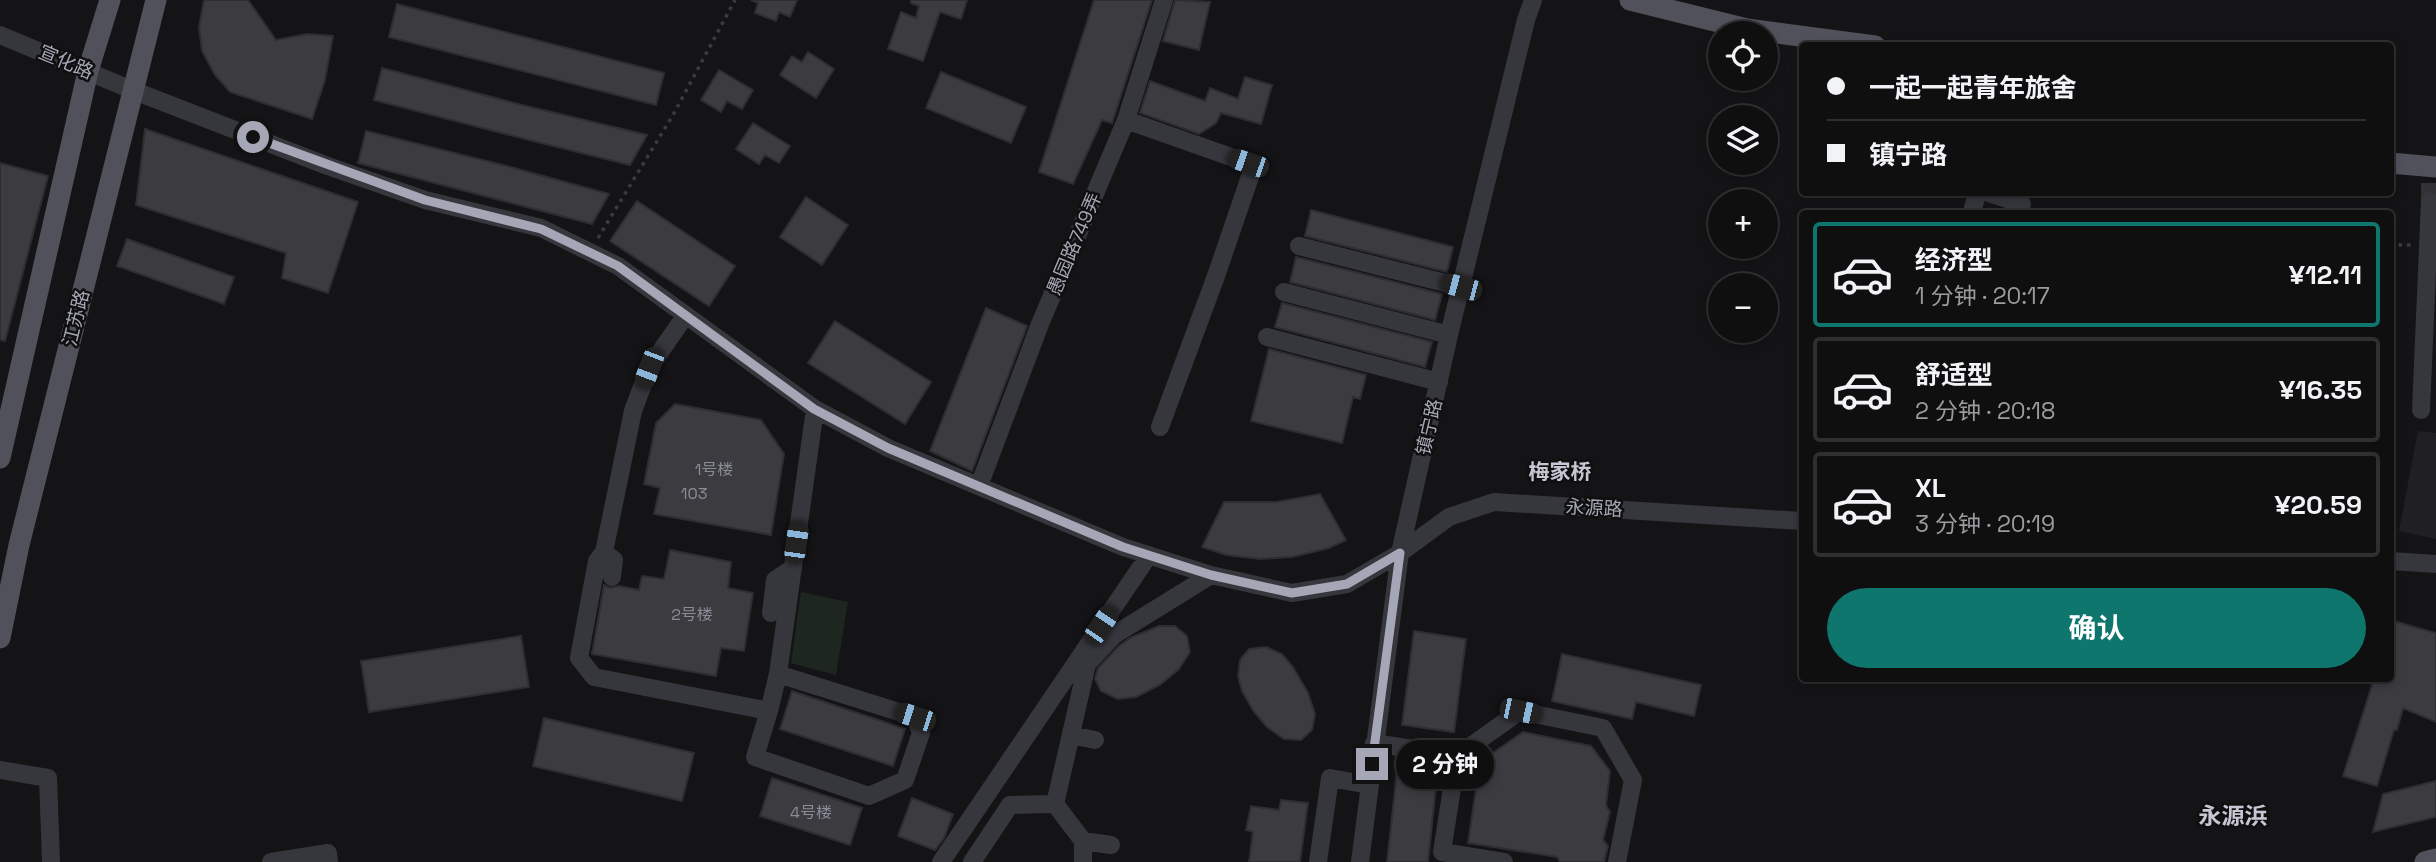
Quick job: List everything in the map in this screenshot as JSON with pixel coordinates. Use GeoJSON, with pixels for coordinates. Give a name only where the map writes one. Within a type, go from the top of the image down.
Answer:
{"type":"FeatureCollection","features":[{"type":"Feature","properties":{"kind":"main road"},"geometry":{"type":"LineString","coordinates":[[0,458],[88,71],[110,0]]}},
{"type":"Feature","properties":{"kind":"main road","name":"江苏路"},"geometry":{"type":"LineString","coordinates":[[0,638],[19,545],[156,0]]}},
{"type":"Feature","properties":{"kind":"main road"},"geometry":{"type":"LineString","coordinates":[[1630,0],[1746,29],[1845,42]]}},
{"type":"Feature","properties":{"kind":"main road"},"geometry":{"type":"LineString","coordinates":[[2394,164],[2432,170]]}},
{"type":"Feature","properties":{"kind":"main road"},"geometry":{"type":"LineString","coordinates":[[2425,862],[2436,859]]}},
{"type":"Feature","properties":{"kind":"street","name":"愚园路749弄"},"geometry":{"type":"LineString","coordinates":[[979,486],[1040,324],[1126,120],[1164,0]]}},
{"type":"Feature","properties":{"kind":"street","name":"镇宁路"},"geometry":{"type":"LineString","coordinates":[[1360,862],[1400,553],[1449,335],[1533,0]]}},
{"type":"Feature","properties":{"kind":"street","name":"宣化路"},"geometry":{"type":"LineString","coordinates":[[0,35],[325,165],[425,200],[541,229],[618,266],[814,409]]}},
{"type":"Feature","properties":{"kind":"street"},"geometry":{"type":"LineString","coordinates":[[1126,120],[1248,163],[1252,171],[1160,427]]}},
{"type":"Feature","properties":{"kind":"street"},"geometry":{"type":"LineString","coordinates":[[1998,196],[2022,204]]}},
{"type":"Feature","properties":{"kind":"street"},"geometry":{"type":"LineString","coordinates":[[2421,410],[2430,201]]}},
{"type":"Feature","properties":{"kind":"street"},"geometry":{"type":"LineString","coordinates":[[1299,246],[1461,287]]}},
{"type":"Feature","properties":{"kind":"street"},"geometry":{"type":"LineString","coordinates":[[1284,292],[1449,335]]}},
{"type":"Feature","properties":{"kind":"street"},"geometry":{"type":"LineString","coordinates":[[685,316],[649,368],[633,411],[604,552],[597,561],[579,658],[594,677],[769,711]]}},
{"type":"Feature","properties":{"kind":"street"},"geometry":{"type":"LineString","coordinates":[[1267,337],[1439,382]]}},
{"type":"Feature","properties":{"kind":"street"},"geometry":{"type":"LineString","coordinates":[[778,674],[915,717],[921,733],[905,780],[869,796],[755,757],[778,674],[814,409]]}},
{"type":"Feature","properties":{"kind":"street","name":"永源路"},"geometry":{"type":"LineString","coordinates":[[814,409],[888,448],[1123,547],[1211,575],[1292,593],[1347,584],[1400,553],[1448,517],[1494,502],[1799,521]]}},
{"type":"Feature","properties":{"kind":"street"},"geometry":{"type":"LineString","coordinates":[[604,552],[614,560],[612,578]]}},
{"type":"Feature","properties":{"kind":"street"},"geometry":{"type":"LineString","coordinates":[[941,862],[1149,555]]}},
{"type":"Feature","properties":{"kind":"street"},"geometry":{"type":"LineString","coordinates":[[2394,561],[2436,564]]}},
{"type":"Feature","properties":{"kind":"street"},"geometry":{"type":"LineString","coordinates":[[771,613],[775,580],[793,568]]}},
{"type":"Feature","properties":{"kind":"street"},"geometry":{"type":"LineString","coordinates":[[1055,804],[1087,664],[1114,635],[1211,575]]}},
{"type":"Feature","properties":{"kind":"street"},"geometry":{"type":"LineString","coordinates":[[1374,743],[1457,756],[1520,711],[1603,729],[1633,780],[1617,862]]}},
{"type":"Feature","properties":{"kind":"street"},"geometry":{"type":"LineString","coordinates":[[1071,735],[1095,740]]}},
{"type":"Feature","properties":{"kind":"street"},"geometry":{"type":"LineString","coordinates":[[1457,756],[1442,852],[1504,862]]}},
{"type":"Feature","properties":{"kind":"street"},"geometry":{"type":"LineString","coordinates":[[0,770],[48,778],[51,862]]}},
{"type":"Feature","properties":{"kind":"street"},"geometry":{"type":"LineString","coordinates":[[1318,862],[1330,778],[1369,785]]}},
{"type":"Feature","properties":{"kind":"street"},"geometry":{"type":"LineString","coordinates":[[972,862],[1010,804],[1055,804]]}},
{"type":"Feature","properties":{"kind":"street"},"geometry":{"type":"LineString","coordinates":[[1055,804],[1083,841],[1083,862]]}},
{"type":"Feature","properties":{"kind":"street"},"geometry":{"type":"LineString","coordinates":[[1083,841],[1111,845]]}},
{"type":"Feature","properties":{"kind":"street"},"geometry":{"type":"LineString","coordinates":[[271,862],[328,853],[329,862]]}},
{"type":"Feature","properties":{"kind":"path"},"geometry":{"type":"LineString","coordinates":[[590,252],[673,115],[735,0]]}},
{"type":"Feature","properties":{"kind":"shaded area"},"geometry":{"type":"Polygon","coordinates":[[[2418,431],[2436,433],[2436,539],[2399,531],[2418,431]]]}},
{"type":"Feature","properties":{"kind":"shaded area"},"geometry":{"type":"Polygon","coordinates":[[[801,592],[848,602],[836,675],[791,663],[801,592]]]}},
{"type":"Feature","properties":{"kind":"building"},"geometry":{"type":"Polygon","coordinates":[[[204,0],[248,0],[276,40],[307,34],[333,36],[325,80],[312,119],[230,92],[215,75],[202,51],[199,27],[204,0]]]}},
{"type":"Feature","properties":{"kind":"building"},"geometry":{"type":"Polygon","coordinates":[[[751,0],[797,0],[790,17],[779,12],[776,21],[755,13],[758,3],[751,0]]]}},
{"type":"Feature","properties":{"kind":"building"},"geometry":{"type":"Polygon","coordinates":[[[911,0],[967,0],[961,19],[940,12],[923,61],[888,49],[901,12],[916,18],[919,6],[911,3],[911,0]]]}},
{"type":"Feature","properties":{"kind":"building"},"geometry":{"type":"Polygon","coordinates":[[[1094,0],[1152,0],[1112,123],[1102,120],[1073,184],[1039,172],[1094,0]]]}},
{"type":"Feature","properties":{"kind":"building"},"geometry":{"type":"Polygon","coordinates":[[[1175,0],[1210,2],[1199,50],[1163,41],[1175,0]]]}},
{"type":"Feature","properties":{"kind":"building"},"geometry":{"type":"Polygon","coordinates":[[[397,4],[664,73],[656,105],[389,37],[397,4]]]}},
{"type":"Feature","properties":{"kind":"building"},"geometry":{"type":"Polygon","coordinates":[[[808,52],[834,69],[816,98],[780,75],[792,56],[802,62],[808,52]]]}},
{"type":"Feature","properties":{"kind":"building"},"geometry":{"type":"Polygon","coordinates":[[[382,68],[647,135],[630,165],[529,140],[374,100],[382,68]]]}},
{"type":"Feature","properties":{"kind":"building"},"geometry":{"type":"Polygon","coordinates":[[[719,70],[753,90],[742,109],[727,101],[721,112],[701,100],[719,70]]]}},
{"type":"Feature","properties":{"kind":"building"},"geometry":{"type":"Polygon","coordinates":[[[941,72],[1026,107],[1011,143],[926,108],[941,72]]]}},
{"type":"Feature","properties":{"kind":"building"},"geometry":{"type":"Polygon","coordinates":[[[1245,77],[1272,85],[1261,124],[1221,113],[1216,123],[1199,134],[1140,113],[1150,81],[1205,101],[1210,88],[1238,99],[1245,77]]]}},
{"type":"Feature","properties":{"kind":"building"},"geometry":{"type":"Polygon","coordinates":[[[753,123],[790,146],[779,163],[765,155],[759,164],[736,149],[753,123]]]}},
{"type":"Feature","properties":{"kind":"building"},"geometry":{"type":"Polygon","coordinates":[[[145,129],[358,202],[328,293],[282,278],[286,253],[136,205],[145,129]]]}},
{"type":"Feature","properties":{"kind":"building"},"geometry":{"type":"Polygon","coordinates":[[[366,131],[609,194],[592,224],[358,163],[366,131]]]}},
{"type":"Feature","properties":{"kind":"building"},"geometry":{"type":"Polygon","coordinates":[[[0,163],[48,176],[5,341],[0,340],[0,163]]]}},
{"type":"Feature","properties":{"kind":"building"},"geometry":{"type":"Polygon","coordinates":[[[806,197],[848,225],[822,265],[780,237],[806,197]]]}},
{"type":"Feature","properties":{"kind":"building"},"geometry":{"type":"Polygon","coordinates":[[[637,201],[735,266],[709,306],[610,241],[637,201]]]}},
{"type":"Feature","properties":{"kind":"building"},"geometry":{"type":"Polygon","coordinates":[[[1311,210],[1453,247],[1447,272],[1305,236],[1311,210]]]}},
{"type":"Feature","properties":{"kind":"building"},"geometry":{"type":"Polygon","coordinates":[[[127,239],[234,277],[224,304],[117,266],[127,239]]]}},
{"type":"Feature","properties":{"kind":"building"},"geometry":{"type":"Polygon","coordinates":[[[1296,257],[1442,294],[1435,320],[1290,282],[1296,257]]]}},
{"type":"Feature","properties":{"kind":"building"},"geometry":{"type":"Polygon","coordinates":[[[1282,303],[1432,342],[1425,367],[1275,327],[1282,303]]]}},
{"type":"Feature","properties":{"kind":"building"},"geometry":{"type":"Polygon","coordinates":[[[986,308],[1027,326],[972,471],[930,451],[986,308]]]}},
{"type":"Feature","properties":{"kind":"building"},"geometry":{"type":"Polygon","coordinates":[[[835,321],[931,382],[905,424],[808,363],[835,321]]]}},
{"type":"Feature","properties":{"kind":"building"},"geometry":{"type":"Polygon","coordinates":[[[1269,349],[1366,375],[1360,399],[1353,397],[1342,443],[1251,421],[1269,349]]]}},
{"type":"Feature","properties":{"kind":"building"},"geometry":{"type":"Polygon","coordinates":[[[675,404],[761,420],[784,454],[771,535],[654,514],[660,488],[644,484],[656,423],[675,404]]]}},
{"type":"Feature","properties":{"kind":"building"},"geometry":{"type":"Polygon","coordinates":[[[1320,494],[1346,540],[1329,548],[1292,557],[1260,559],[1226,555],[1202,547],[1224,502],[1276,502],[1320,494]]]}},
{"type":"Feature","properties":{"kind":"building"},"geometry":{"type":"Polygon","coordinates":[[[670,550],[731,562],[728,588],[753,593],[744,651],[721,648],[716,676],[592,654],[604,585],[610,588],[619,586],[639,590],[642,576],[664,579],[670,550]]]}},
{"type":"Feature","properties":{"kind":"building"},"geometry":{"type":"Polygon","coordinates":[[[2394,621],[2436,633],[2436,722],[2403,708],[2377,786],[2343,776],[2373,682],[2394,682],[2394,621]]]}},
{"type":"Feature","properties":{"kind":"building"},"geometry":{"type":"Polygon","coordinates":[[[1159,626],[1175,626],[1187,636],[1190,652],[1179,669],[1160,685],[1136,697],[1118,699],[1101,691],[1095,679],[1098,668],[1130,638],[1159,626]]]}},
{"type":"Feature","properties":{"kind":"building"},"geometry":{"type":"Polygon","coordinates":[[[1414,631],[1466,639],[1454,732],[1402,725],[1414,631]]]}},
{"type":"Feature","properties":{"kind":"building"},"geometry":{"type":"Polygon","coordinates":[[[521,636],[529,687],[369,712],[361,661],[521,636]]]}},
{"type":"Feature","properties":{"kind":"building"},"geometry":{"type":"Polygon","coordinates":[[[1266,647],[1282,654],[1308,693],[1315,714],[1312,730],[1301,740],[1284,739],[1267,727],[1254,712],[1242,691],[1238,676],[1240,660],[1249,649],[1266,647]]]}},
{"type":"Feature","properties":{"kind":"building"},"geometry":{"type":"Polygon","coordinates":[[[1562,654],[1701,685],[1694,716],[1636,702],[1632,719],[1552,701],[1562,654]]]}},
{"type":"Feature","properties":{"kind":"building"},"geometry":{"type":"Polygon","coordinates":[[[792,691],[905,729],[893,766],[780,729],[792,691]]]}},
{"type":"Feature","properties":{"kind":"building"},"geometry":{"type":"Polygon","coordinates":[[[544,718],[694,753],[682,801],[533,766],[544,718]]]}},
{"type":"Feature","properties":{"kind":"building"},"geometry":{"type":"Polygon","coordinates":[[[1523,732],[1591,746],[1610,771],[1606,805],[1610,812],[1603,840],[1608,846],[1604,862],[1560,862],[1557,857],[1468,843],[1480,762],[1523,732]]]}},
{"type":"Feature","properties":{"kind":"building"},"geometry":{"type":"Polygon","coordinates":[[[1397,771],[1437,776],[1428,862],[1387,862],[1397,771]]]}},
{"type":"Feature","properties":{"kind":"building"},"geometry":{"type":"Polygon","coordinates":[[[772,778],[862,808],[850,845],[760,816],[772,778]]]}},
{"type":"Feature","properties":{"kind":"building"},"geometry":{"type":"Polygon","coordinates":[[[2436,781],[2436,817],[2373,832],[2383,794],[2436,781]]]}},
{"type":"Feature","properties":{"kind":"building"},"geometry":{"type":"Polygon","coordinates":[[[912,798],[953,814],[944,838],[935,850],[898,836],[912,798]]]}},
{"type":"Feature","properties":{"kind":"building"},"geometry":{"type":"Polygon","coordinates":[[[1281,800],[1308,803],[1300,862],[1249,862],[1253,832],[1246,830],[1251,806],[1279,810],[1281,800]]]}},
{"type":"Feature","properties":{"kind":"tunnel"},"geometry":{"type":"LineString","coordinates":[[2430,177],[2430,201]]}},
{"type":"Feature","properties":{"kind":"district","name":"梅家桥"},"geometry":{"type":"Point","coordinates":[1560,471]}},
{"type":"Feature","properties":{"kind":"district","name":"永源浜"},"geometry":{"type":"Point","coordinates":[2233,816]}},
{"type":"Feature","properties":{"kind":"route"},"geometry":{"type":"LineString","coordinates":[[253,137],[425,200],[541,229],[590,252],[618,266],[814,409],[888,448],[1123,547],[1211,575],[1292,593],[1347,584],[1400,553],[1372,764]]}}]}
